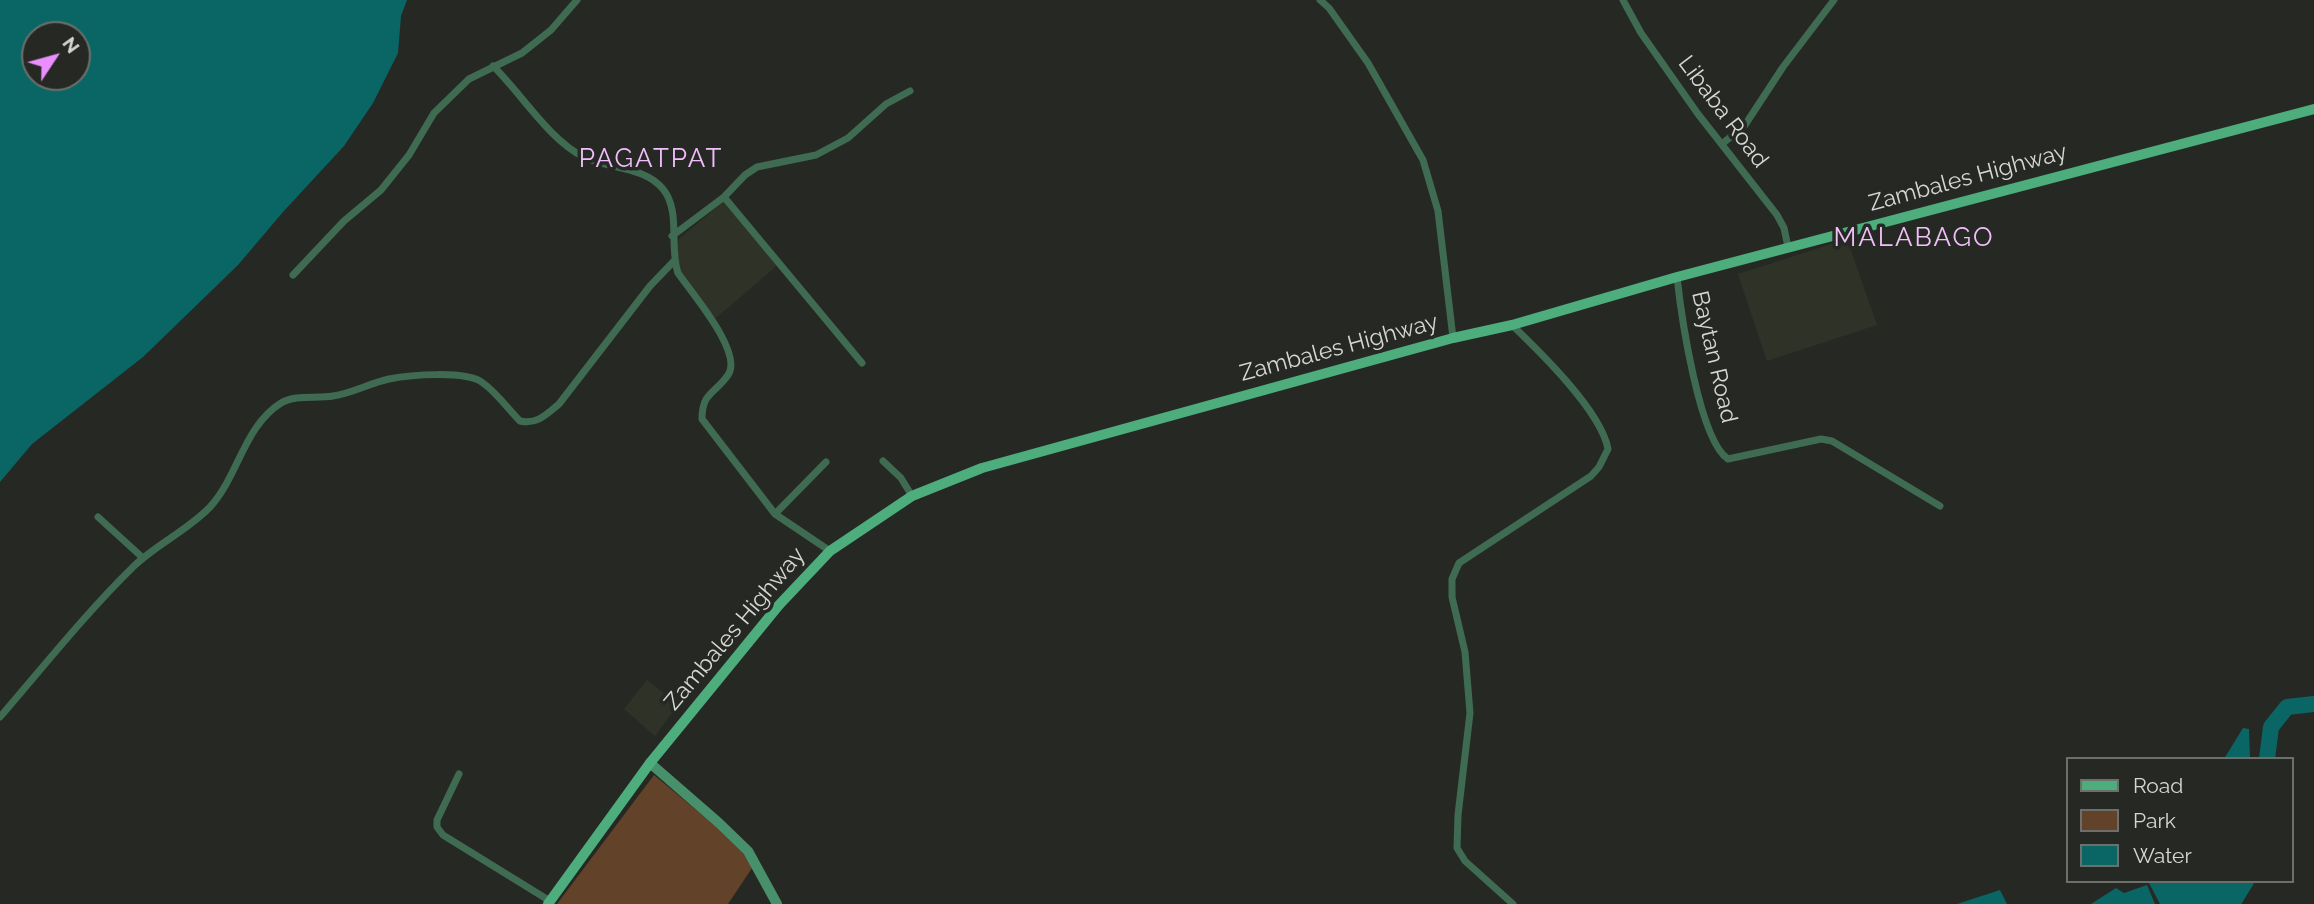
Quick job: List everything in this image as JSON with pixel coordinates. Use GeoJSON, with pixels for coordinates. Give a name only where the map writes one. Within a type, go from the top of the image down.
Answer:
{"type":"FeatureCollection","features":[{"type":"Feature","properties":{"kind":"main road","name":"Zambales Highway"},"geometry":{"type":"LineString","coordinates":[[549,903],[650,763],[779,605],[830,551],[912,496],[982,468],[1453,338],[1512,325],[1788,247],[2314,109]]}},
{"type":"Feature","properties":{"kind":"street"},"geometry":{"type":"LineString","coordinates":[[293,275],[344,221],[381,190],[409,155],[435,113],[469,79],[522,53],[551,30],[577,0]]}},
{"type":"Feature","properties":{"kind":"street"},"geometry":{"type":"LineString","coordinates":[[1320,0],[1329,8],[1368,62],[1413,139],[1427,170],[1438,211],[1453,338]]}},
{"type":"Feature","properties":{"kind":"street","name":"Libaba Road"},"geometry":{"type":"LineString","coordinates":[[1623,0],[1642,33],[1777,215],[1784,228],[1788,247]]}},
{"type":"Feature","properties":{"kind":"street"},"geometry":{"type":"LineString","coordinates":[[1722,144],[1745,125],[1783,67],[1834,0]]}},
{"type":"Feature","properties":{"kind":"street"},"geometry":{"type":"LineString","coordinates":[[493,66],[561,143],[584,157],[638,172],[663,188],[673,215],[674,261],[678,273],[726,343],[732,357],[733,368],[728,376],[704,399],[702,419],[775,513],[830,551]]}},
{"type":"Feature","properties":{"kind":"street"},"geometry":{"type":"LineString","coordinates":[[673,236],[724,197],[745,175],[757,167],[816,155],[848,138],[886,104],[910,91]]}},
{"type":"Feature","properties":{"kind":"street"},"geometry":{"type":"LineString","coordinates":[[724,197],[862,363]]}},
{"type":"Feature","properties":{"kind":"street"},"geometry":{"type":"LineString","coordinates":[[0,717],[76,627],[144,558],[209,508],[224,488],[265,416],[283,402],[298,398],[332,396],[388,379],[433,375],[472,378],[482,382],[520,421],[529,423],[541,419],[559,404],[649,286],[674,261]]}},
{"type":"Feature","properties":{"kind":"street","name":"Baytan Road"},"geometry":{"type":"LineString","coordinates":[[1677,277],[1691,363],[1707,423],[1722,455],[1728,459],[1821,439],[1832,441],[1940,506]]}},
{"type":"Feature","properties":{"kind":"street"},"geometry":{"type":"LineString","coordinates":[[1512,325],[1539,350],[1573,390],[1601,429],[1608,449],[1591,476],[1459,563],[1452,579],[1452,597],[1465,652],[1470,713],[1458,815],[1457,848],[1465,861],[1513,904]]}},
{"type":"Feature","properties":{"kind":"street"},"geometry":{"type":"LineString","coordinates":[[883,461],[901,478],[912,496]]}},
{"type":"Feature","properties":{"kind":"street"},"geometry":{"type":"LineString","coordinates":[[775,513],[826,462]]}},
{"type":"Feature","properties":{"kind":"street"},"geometry":{"type":"LineString","coordinates":[[98,517],[144,558]]}},
{"type":"Feature","properties":{"kind":"street"},"geometry":{"type":"LineString","coordinates":[[650,763],[748,852],[777,904]]}},
{"type":"Feature","properties":{"kind":"street"},"geometry":{"type":"LineString","coordinates":[[459,774],[437,820],[437,827],[443,835],[549,903]]}},
{"type":"Feature","properties":{"kind":"shaded area"},"geometry":{"type":"Polygon","coordinates":[[[725,200],[779,264],[715,319],[678,269],[677,246],[679,239],[725,200]]]}},
{"type":"Feature","properties":{"kind":"shaded area"},"geometry":{"type":"Polygon","coordinates":[[[1847,239],[1877,325],[1767,361],[1738,274],[1847,239]]]}},
{"type":"Feature","properties":{"kind":"shaded area"},"geometry":{"type":"Polygon","coordinates":[[[647,680],[678,705],[655,736],[624,709],[647,680]]]}},
{"type":"Feature","properties":{"kind":"green space"},"geometry":{"type":"Polygon","coordinates":[[[654,775],[742,848],[754,865],[728,904],[557,904],[654,775]]]}},
{"type":"Feature","properties":{"kind":"water"},"geometry":{"type":"Polygon","coordinates":[[[0,0],[407,0],[401,16],[398,53],[373,103],[344,146],[238,265],[143,357],[32,444],[0,482],[0,0]]]}},
{"type":"Feature","properties":{"kind":"water"},"geometry":{"type":"Polygon","coordinates":[[[2243,728],[2249,729],[2250,757],[2225,757],[2243,728]]]}},
{"type":"Feature","properties":{"kind":"water"},"geometry":{"type":"Polygon","coordinates":[[[2149,883],[2236,883],[2234,895],[2228,904],[2160,904],[2149,883]]]}},
{"type":"Feature","properties":{"kind":"water"},"geometry":{"type":"Polygon","coordinates":[[[2147,885],[2155,904],[2091,904],[2116,888],[2124,893],[2147,885]]]}},
{"type":"Feature","properties":{"kind":"water"},"geometry":{"type":"Polygon","coordinates":[[[2000,890],[2007,904],[1957,904],[2000,890]]]}},
{"type":"Feature","properties":{"kind":"waterway"},"geometry":{"type":"LineString","coordinates":[[2267,757],[2271,727],[2287,707],[2314,704]]}},
{"type":"Feature","properties":{"kind":"waterway"},"geometry":{"type":"LineString","coordinates":[[2232,904],[2245,883]]}},
{"type":"Feature","properties":{"kind":"district","name":"PAGATPAT"},"geometry":{"type":"Point","coordinates":[651,159]}},
{"type":"Feature","properties":{"kind":"district","name":"MALABAGO"},"geometry":{"type":"Point","coordinates":[1914,238]}}]}
